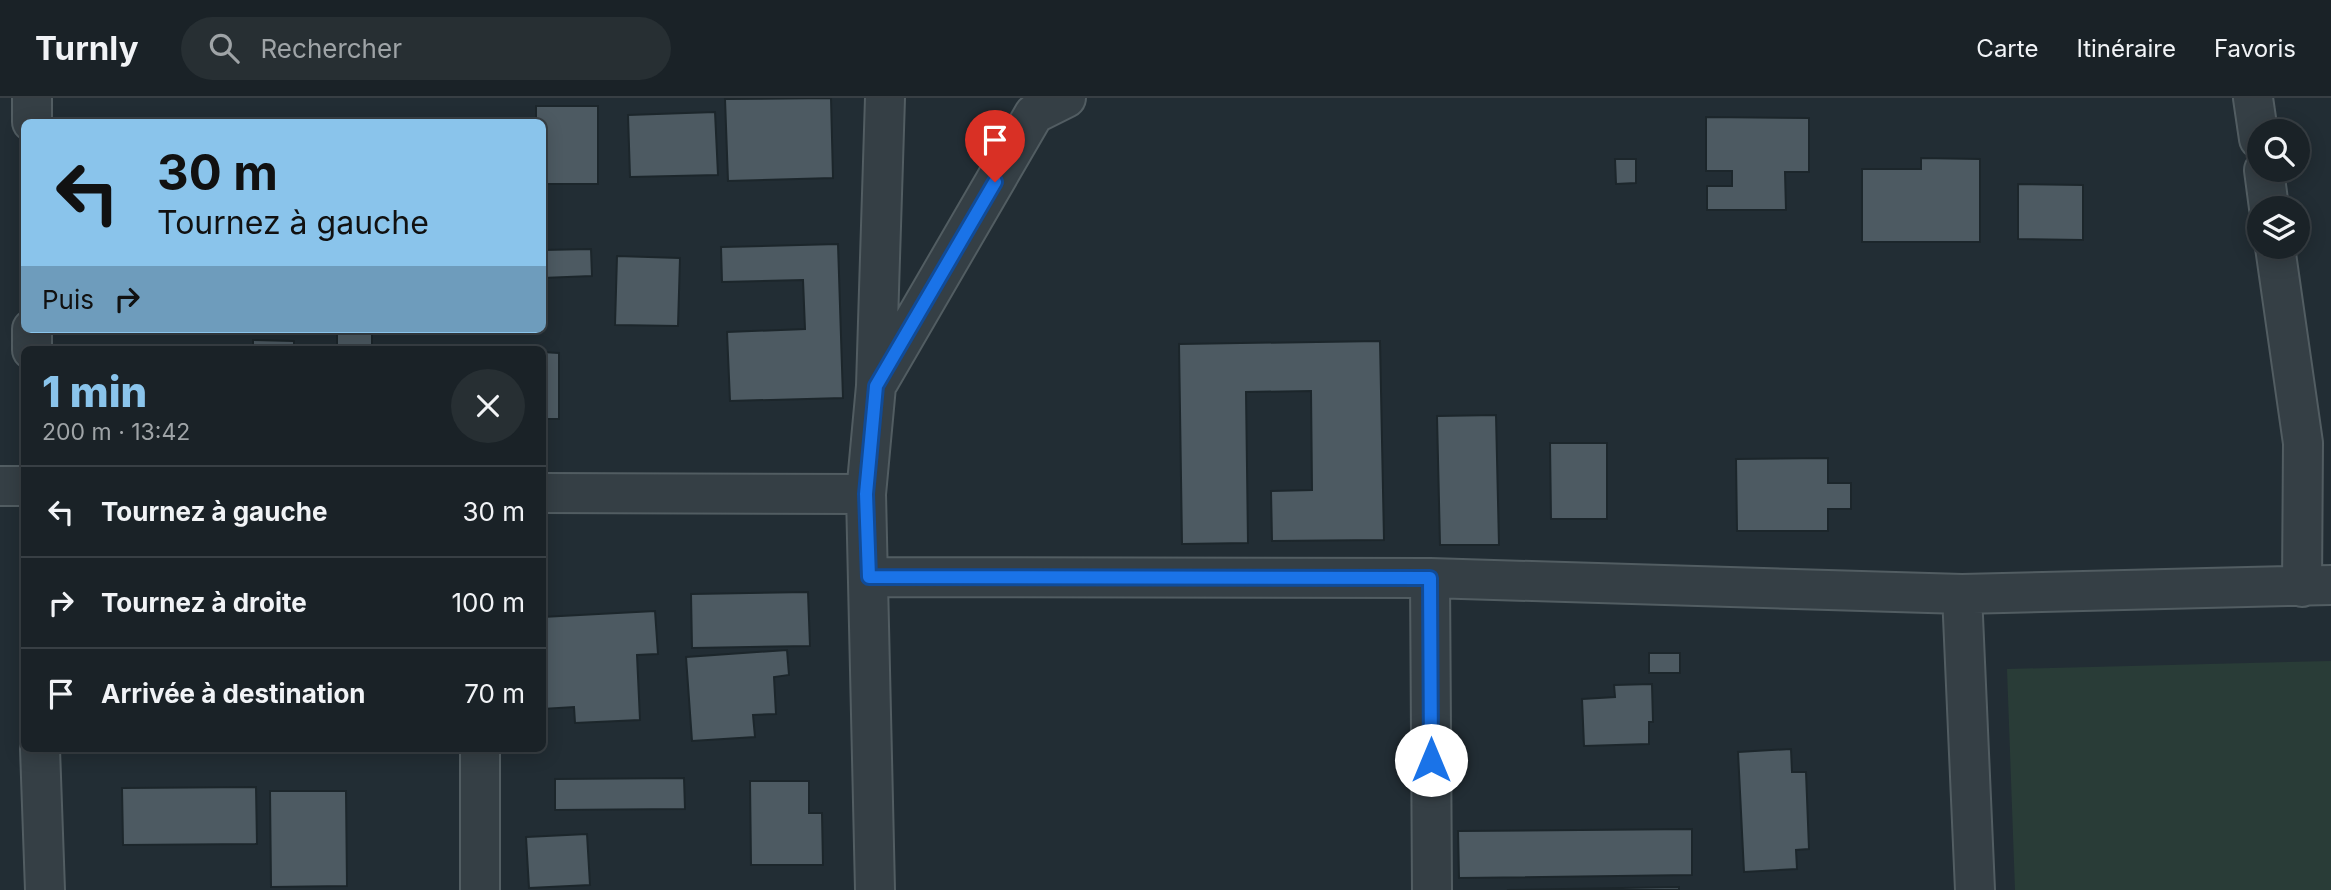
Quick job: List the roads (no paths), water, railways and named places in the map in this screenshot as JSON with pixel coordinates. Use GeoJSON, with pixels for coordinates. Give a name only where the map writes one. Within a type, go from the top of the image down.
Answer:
{"type":"FeatureCollection","features":[{"type":"Feature","properties":{"kind":"street"},"geometry":{"type":"LineString","coordinates":[[32,98],[32,119]]}},
{"type":"Feature","properties":{"kind":"street"},"geometry":{"type":"LineString","coordinates":[[875,890],[866,494],[876,386],[885,98]]}},
{"type":"Feature","properties":{"kind":"street"},"geometry":{"type":"LineString","coordinates":[[876,386],[1034,114],[1066,98]]}},
{"type":"Feature","properties":{"kind":"street"},"geometry":{"type":"LineString","coordinates":[[2253,98],[2256,119]]}},
{"type":"Feature","properties":{"kind":"street"},"geometry":{"type":"LineString","coordinates":[[869,577],[1430,578],[1962,594],[2317,586],[2303,443],[2276,259]]}},
{"type":"Feature","properties":{"kind":"street"},"geometry":{"type":"LineString","coordinates":[[0,486],[21,486]]}},
{"type":"Feature","properties":{"kind":"street"},"geometry":{"type":"LineString","coordinates":[[546,493],[866,494]]}},
{"type":"Feature","properties":{"kind":"street"},"geometry":{"type":"LineString","coordinates":[[1430,578],[1432,890]]}},
{"type":"Feature","properties":{"kind":"street"},"geometry":{"type":"LineString","coordinates":[[1962,594],[1975,890]]}},
{"type":"Feature","properties":{"kind":"street"},"geometry":{"type":"LineString","coordinates":[[40,752],[44,890]]}},
{"type":"Feature","properties":{"kind":"street"},"geometry":{"type":"LineString","coordinates":[[480,752],[480,890]]}}]}
